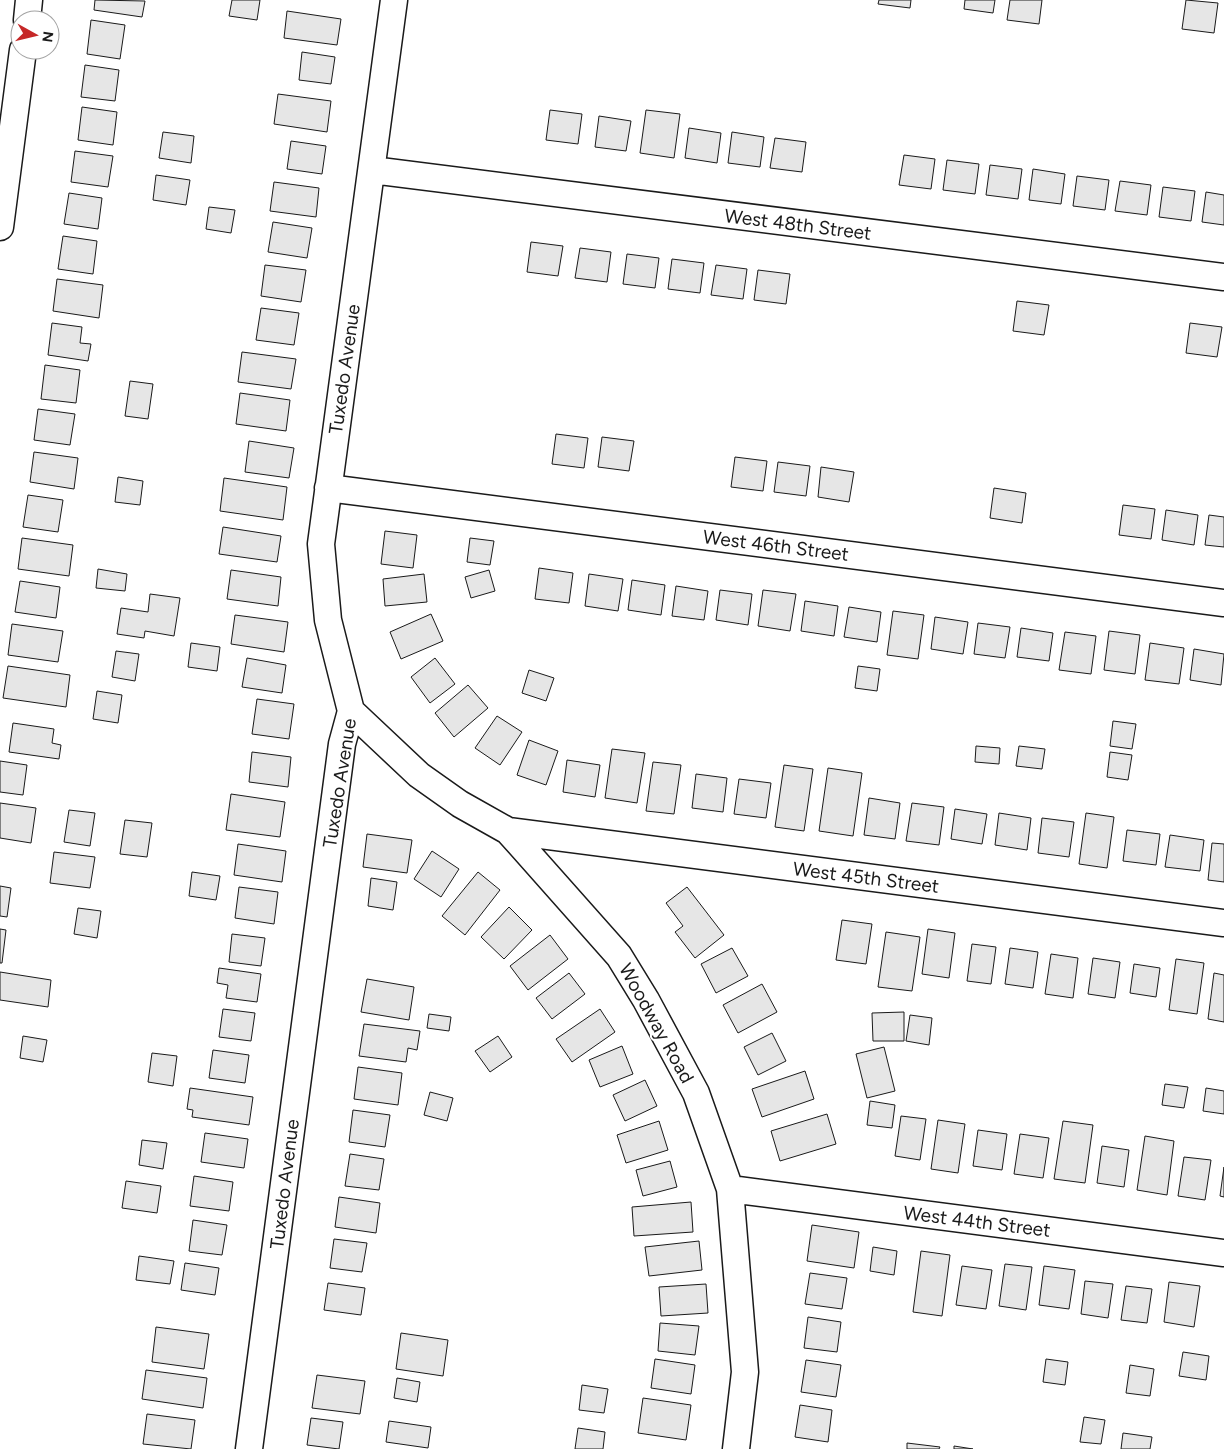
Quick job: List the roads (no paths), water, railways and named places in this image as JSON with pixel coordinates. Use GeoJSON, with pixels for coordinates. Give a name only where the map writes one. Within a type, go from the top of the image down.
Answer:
{"type":"FeatureCollection","features":[{"type":"Feature","properties":{"kind":"street","name":"Tuxedo Avenue"},"geometry":{"type":"LineString","coordinates":[[249,1449],[340,754],[351,711],[327,610],[321,544],[394,0]]}},
{"type":"Feature","properties":{"kind":"street"},"geometry":{"type":"LineString","coordinates":[[0,227],[22,60]]}},
{"type":"Feature","properties":{"kind":"street","name":"West 48th Street"},"geometry":{"type":"LineString","coordinates":[[372,170],[1224,277]]}},
{"type":"Feature","properties":{"kind":"street","name":"West 46th Street"},"geometry":{"type":"LineString","coordinates":[[328,488],[1224,603]]}},
{"type":"Feature","properties":{"kind":"street","name":"Woodway Road"},"geometry":{"type":"LineString","coordinates":[[351,711],[419,775],[460,804],[508,831],[619,956],[646,1000],[696,1093],[730,1188],[745,1372],[736,1449]]}},
{"type":"Feature","properties":{"kind":"street","name":"West 45th Street"},"geometry":{"type":"LineString","coordinates":[[508,831],[1224,923]]}},
{"type":"Feature","properties":{"kind":"street","name":"West 44th Street"},"geometry":{"type":"LineString","coordinates":[[730,1188],[1224,1252]]}}]}
